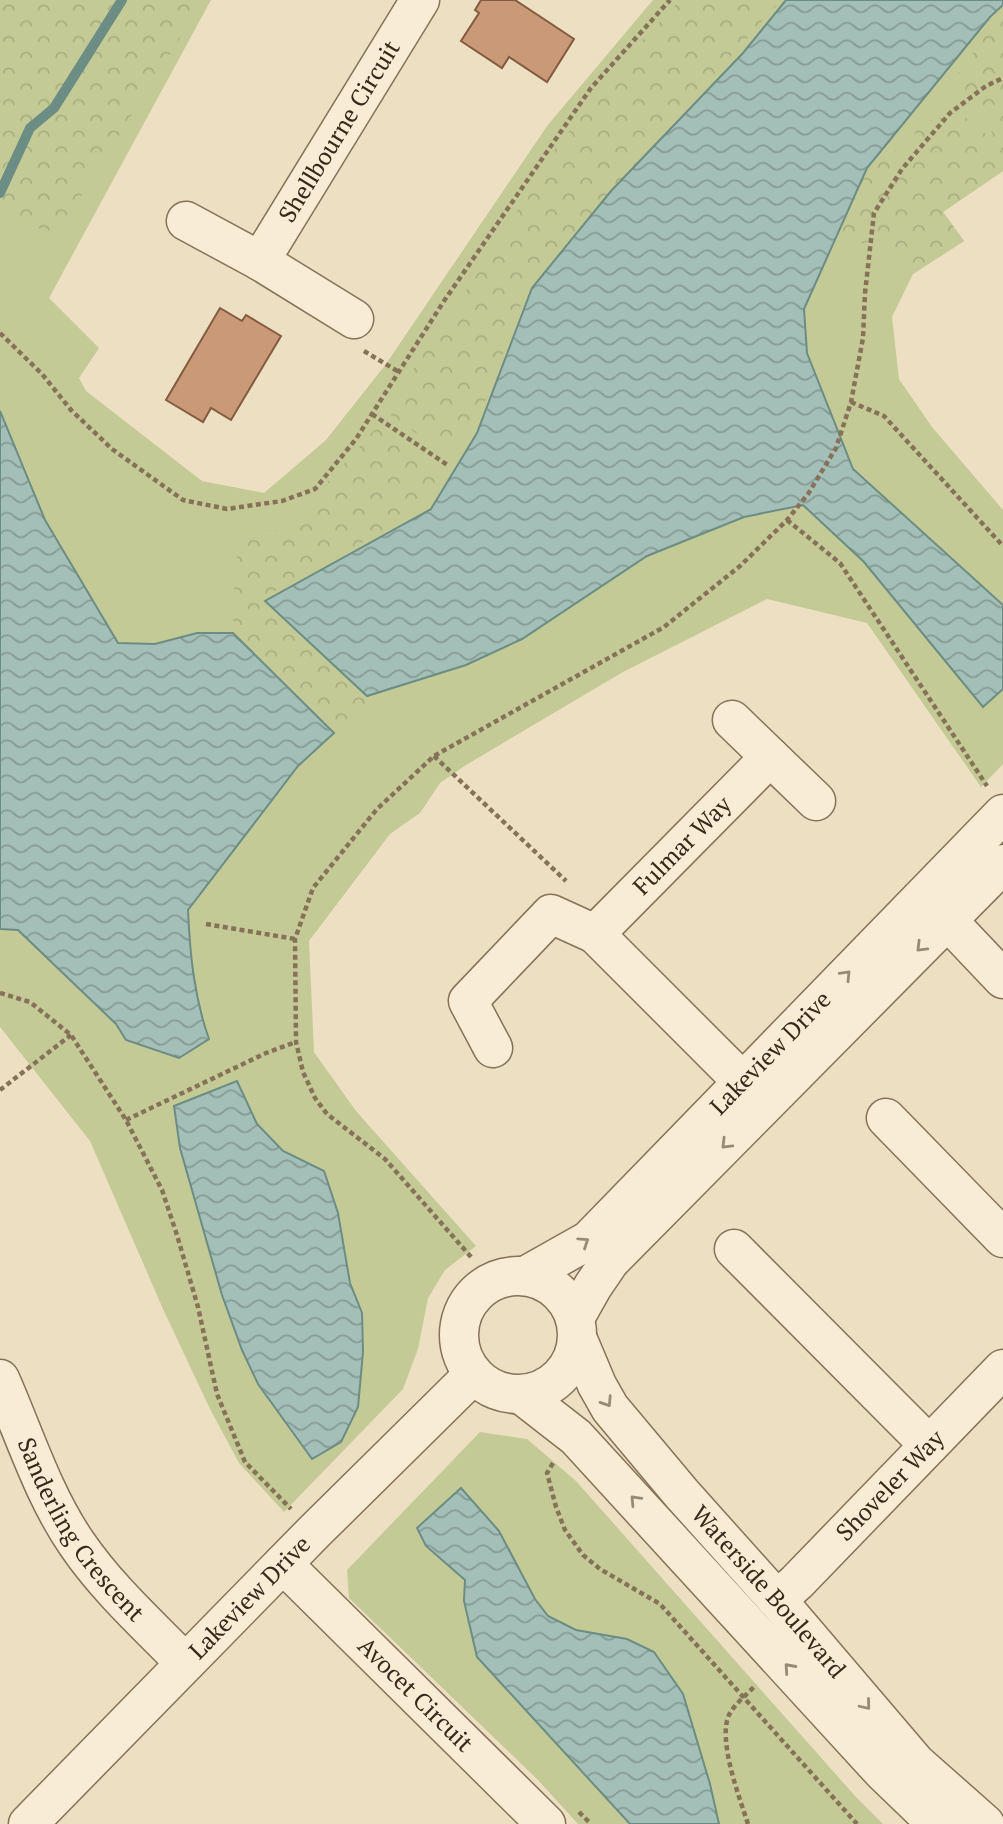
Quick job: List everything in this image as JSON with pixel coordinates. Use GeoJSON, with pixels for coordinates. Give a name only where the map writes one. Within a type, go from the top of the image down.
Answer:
{"type":"FeatureCollection","features":[{"type":"Feature","properties":{"kind":"street","name":"Shellbourne Circuit"},"geometry":{"type":"LineString","coordinates":[[260,261],[420,0]]}},
{"type":"Feature","properties":{"kind":"street"},"geometry":{"type":"LineString","coordinates":[[186,221],[260,261],[354,318]]}},
{"type":"Feature","properties":{"kind":"street"},"geometry":{"type":"LineString","coordinates":[[732,720],[816,801]]}},
{"type":"Feature","properties":{"kind":"street","name":"Fulmar Way"},"geometry":{"type":"LineString","coordinates":[[595,934],[770,757]]}},
{"type":"Feature","properties":{"kind":"street","name":"Lakeview Drive"},"geometry":{"type":"LineString","coordinates":[[935,908],[995,801]]}},
{"type":"Feature","properties":{"kind":"street","name":"Lakeview Drive"},"geometry":{"type":"LineString","coordinates":[[577,1329],[609,1263],[754,1093],[935,908],[1003,864]]}},
{"type":"Feature","properties":{"kind":"street"},"geometry":{"type":"LineString","coordinates":[[935,908],[1003,979]]}},
{"type":"Feature","properties":{"kind":"street"},"geometry":{"type":"LineString","coordinates":[[493,1048],[468,1001],[551,914],[595,934],[754,1093]]}},
{"type":"Feature","properties":{"kind":"street","name":"Lakeview Drive"},"geometry":{"type":"LineString","coordinates":[[524,1276],[589,1240],[754,1093]]}},
{"type":"Feature","properties":{"kind":"street"},"geometry":{"type":"LineString","coordinates":[[886,1118],[1003,1238]]}},
{"type":"Feature","properties":{"kind":"street"},"geometry":{"type":"LineString","coordinates":[[734,1249],[929,1445]]}},
{"type":"Feature","properties":{"kind":"street"},"geometry":{"type":"LineString","coordinates":[[508,1276],[524,1276],[541,1280],[556,1289],[568,1303],[577,1329],[571,1364],[556,1382],[534,1393],[504,1394],[473,1375],[463,1359],[459,1341],[460,1323],[466,1306],[478,1291],[493,1281],[508,1276]]}},
{"type":"Feature","properties":{"kind":"street","name":"Waterside Boulevard"},"geometry":{"type":"LineString","coordinates":[[577,1329],[597,1385],[610,1408],[916,1763],[985,1824]]}},
{"type":"Feature","properties":{"kind":"street","name":"Lakeview Drive"},"geometry":{"type":"LineString","coordinates":[[28,1824],[318,1528],[473,1375]]}},
{"type":"Feature","properties":{"kind":"street","name":"Sanderling Crescent"},"geometry":{"type":"LineString","coordinates":[[0,1379],[53,1503],[76,1544],[105,1580],[185,1663]]}},
{"type":"Feature","properties":{"kind":"street","name":"Shoveler Way"},"geometry":{"type":"LineString","coordinates":[[777,1600],[929,1445],[999,1381]]}},
{"type":"Feature","properties":{"kind":"street","name":"Waterside Boulevard"},"geometry":{"type":"LineString","coordinates":[[522,1395],[576,1437],[882,1771],[937,1824]]}},
{"type":"Feature","properties":{"kind":"street","name":"Avocet Circuit"},"geometry":{"type":"LineString","coordinates":[[283,1564],[546,1824]]}},
{"type":"Feature","properties":{"kind":"path"},"geometry":{"type":"LineString","coordinates":[[471,1257],[385,1159],[327,1114],[315,1098],[303,1072],[296,1042],[295,939],[313,888],[377,809],[434,756],[664,627],[740,566],[788,520],[808,494],[836,447],[851,402],[859,369],[874,212],[902,169],[950,113],[986,86],[1003,78]]}},
{"type":"Feature","properties":{"kind":"path"},"geometry":{"type":"LineString","coordinates":[[0,333],[42,374]]}},
{"type":"Feature","properties":{"kind":"path"},"geometry":{"type":"LineString","coordinates":[[851,402],[884,416],[1003,546]]}},
{"type":"Feature","properties":{"kind":"path"},"geometry":{"type":"LineString","coordinates":[[372,414],[449,466]]}},
{"type":"Feature","properties":{"kind":"path"},"geometry":{"type":"LineString","coordinates":[[788,520],[840,563],[995,801]]}},
{"type":"Feature","properties":{"kind":"path"},"geometry":{"type":"LineString","coordinates":[[434,756],[572,887]]}},
{"type":"Feature","properties":{"kind":"path"},"geometry":{"type":"LineString","coordinates":[[206,924],[295,939]]}},
{"type":"Feature","properties":{"kind":"path"},"geometry":{"type":"LineString","coordinates":[[0,993],[30,1002],[71,1035],[126,1120],[162,1190],[198,1307],[217,1394],[245,1462],[284,1504],[318,1528]]}},
{"type":"Feature","properties":{"kind":"path"},"geometry":{"type":"LineString","coordinates":[[0,1090],[71,1035]]}},
{"type":"Feature","properties":{"kind":"path"},"geometry":{"type":"LineString","coordinates":[[126,1120],[266,1053],[296,1042]]}},
{"type":"Feature","properties":{"kind":"path"},"geometry":{"type":"LineString","coordinates":[[557,1457],[547,1473],[556,1507],[572,1541],[583,1555],[600,1569],[660,1604],[858,1824]]}},
{"type":"Feature","properties":{"kind":"path"},"geometry":{"type":"LineString","coordinates":[[748,1824],[732,1773],[726,1735],[728,1715],[762,1679]]}},
{"type":"Feature","properties":{"kind":"green space"},"geometry":{"type":"Polygon","coordinates":[[[0,0],[211,0],[49,298],[99,348],[79,378],[86,391],[202,481],[264,493],[326,440],[386,364],[547,126],[653,0],[1003,0],[1003,171],[943,212],[964,241],[913,274],[892,317],[899,379],[932,427],[1003,510],[1003,764],[981,787],[867,623],[767,599],[623,672],[466,765],[440,783],[420,813],[390,834],[309,941],[314,1052],[356,1111],[476,1246],[445,1270],[428,1298],[418,1349],[403,1389],[284,1512],[239,1463],[210,1409],[90,1141],[0,1027],[0,0]]]}},
{"type":"Feature","properties":{"kind":"green space"},"geometry":{"type":"Polygon","coordinates":[[[0,0],[204,0],[58,233],[14,222],[0,215],[0,0]]]}},
{"type":"Feature","properties":{"kind":"green space"},"geometry":{"type":"Polygon","coordinates":[[[680,0],[781,0],[529,284],[480,414],[452,459],[385,411],[486,261],[555,149],[635,48],[680,0]]]}},
{"type":"Feature","properties":{"kind":"green space"},"geometry":{"type":"Polygon","coordinates":[[[1003,12],[1003,171],[943,212],[964,241],[913,274],[882,236],[853,247],[838,226],[853,176],[885,146],[908,157],[918,124],[961,112],[980,133],[993,134],[956,77],[1003,12]]]}},
{"type":"Feature","properties":{"kind":"green space"},"geometry":{"type":"Polygon","coordinates":[[[378,426],[442,475],[435,493],[409,516],[266,596],[372,700],[339,731],[233,630],[235,563],[246,530],[285,530],[378,426]]]}},
{"type":"Feature","properties":{"kind":"green space"},"geometry":{"type":"Polygon","coordinates":[[[480,1432],[527,1439],[576,1481],[856,1797],[883,1824],[578,1824],[537,1779],[349,1598],[347,1570],[480,1432]]]}},
{"type":"Feature","properties":{"kind":"water"},"geometry":{"type":"Polygon","coordinates":[[[786,0],[1003,0],[1003,5],[990,17],[867,168],[804,309],[807,353],[853,469],[1003,605],[1003,689],[983,707],[864,562],[803,505],[744,517],[647,556],[522,639],[466,665],[367,696],[265,601],[431,509],[477,433],[532,288],[611,191],[743,53],[786,0]]]}},
{"type":"Feature","properties":{"kind":"water"},"geometry":{"type":"Polygon","coordinates":[[[0,411],[45,520],[118,643],[155,644],[197,633],[233,633],[334,733],[298,766],[188,910],[194,975],[209,1039],[179,1058],[126,1040],[116,1024],[18,930],[0,929],[0,411]]]}},
{"type":"Feature","properties":{"kind":"water"},"geometry":{"type":"Polygon","coordinates":[[[237,1081],[257,1124],[283,1151],[324,1171],[338,1213],[350,1283],[362,1313],[363,1352],[358,1407],[341,1442],[312,1459],[258,1384],[242,1350],[222,1295],[180,1148],[174,1106],[237,1081]]]}},
{"type":"Feature","properties":{"kind":"water"},"geometry":{"type":"Polygon","coordinates":[[[461,1488],[499,1531],[535,1599],[548,1616],[576,1630],[627,1639],[654,1652],[683,1694],[719,1824],[630,1824],[477,1657],[464,1601],[465,1580],[426,1546],[417,1528],[461,1488]]]}},
{"type":"Feature","properties":{"kind":"building"},"geometry":{"type":"Polygon","coordinates":[[[481,0],[515,0],[574,39],[547,82],[509,57],[502,68],[461,41],[479,13],[475,10],[481,0]]]}},
{"type":"Feature","properties":{"kind":"building"},"geometry":{"type":"Polygon","coordinates":[[[220,308],[242,321],[246,315],[281,336],[231,420],[211,408],[203,422],[166,400],[220,308]]]}},
{"type":"Feature","properties":{"kind":"waterway"},"geometry":{"type":"LineString","coordinates":[[0,193],[30,128],[54,108],[122,0]]}}]}
